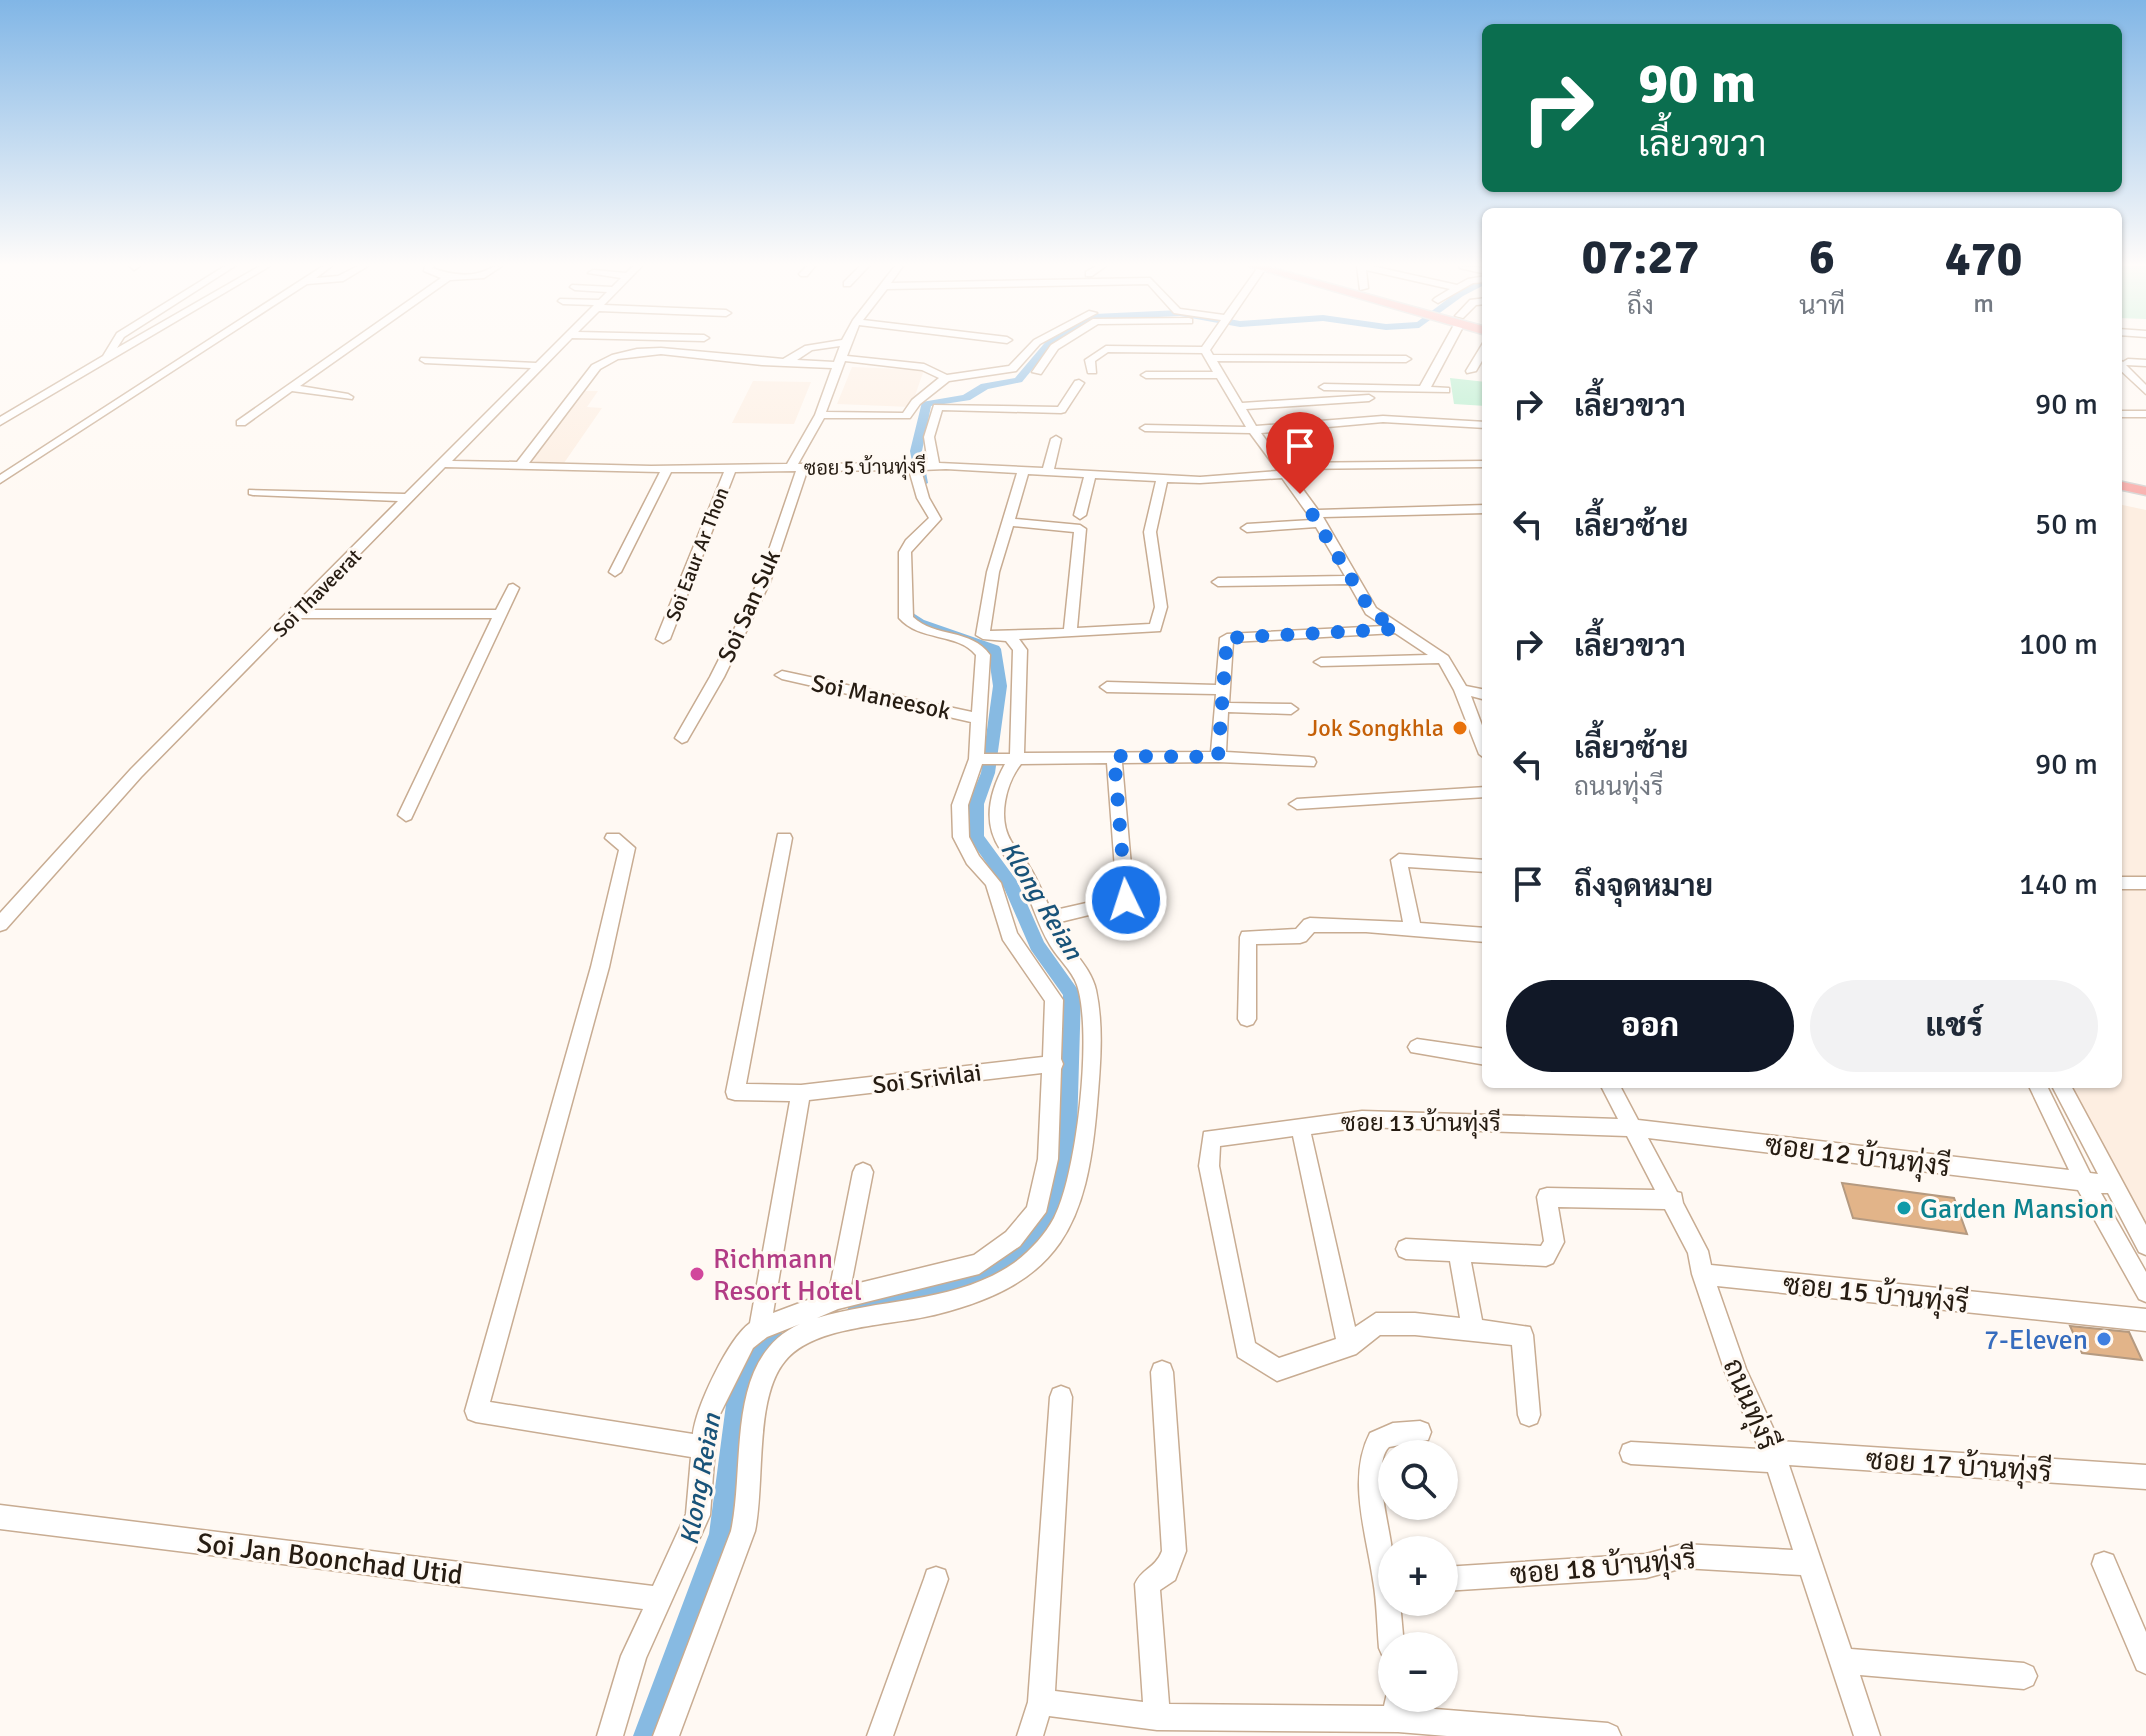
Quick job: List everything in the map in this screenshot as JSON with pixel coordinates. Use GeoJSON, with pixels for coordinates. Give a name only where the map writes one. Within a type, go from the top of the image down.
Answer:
{"type":"FeatureCollection","features":[{"type":"Feature","properties":{"kind":"main road"},"geometry":{"type":"LineString","coordinates":[[2122,486],[2146,491]]}},
{"type":"Feature","properties":{"kind":"main road"},"geometry":{"type":"LineString","coordinates":[[2122,498],[2146,503]]}},
{"type":"Feature","properties":{"kind":"street"},"geometry":{"type":"LineString","coordinates":[[107,356],[113,347]]}},
{"type":"Feature","properties":{"kind":"street"},"geometry":{"type":"LineString","coordinates":[[0,422],[125,347]]}},
{"type":"Feature","properties":{"kind":"street"},"geometry":{"type":"LineString","coordinates":[[0,480],[202,347]]}},
{"type":"Feature","properties":{"kind":"street"},"geometry":{"type":"LineString","coordinates":[[241,423],[348,347]]}},
{"type":"Feature","properties":{"kind":"street","name":"Soi Thaveerat"},"geometry":{"type":"LineString","coordinates":[[0,924],[136,773],[559,347]]}},
{"type":"Feature","properties":{"kind":"street"},"geometry":{"type":"LineString","coordinates":[[788,362],[807,349],[820,347]]}},
{"type":"Feature","properties":{"kind":"street","name":"Soi San Suk"},"geometry":{"type":"LineString","coordinates":[[682,738],[764,582],[797,467],[845,347]]}},
{"type":"Feature","properties":{"kind":"street"},"geometry":{"type":"LineString","coordinates":[[820,415],[906,416],[916,402],[946,378],[1012,369],[1042,347]]}},
{"type":"Feature","properties":{"kind":"street"},"geometry":{"type":"LineString","coordinates":[[1037,372],[1044,347]]}},
{"type":"Feature","properties":{"kind":"street"},"geometry":{"type":"LineString","coordinates":[[1210,347],[1207,354],[1217,375],[1318,519],[1371,611],[1443,659],[1461,690],[1482,744]]}},
{"type":"Feature","properties":{"kind":"street"},"geometry":{"type":"LineString","coordinates":[[1424,389],[1443,347]]}},
{"type":"Feature","properties":{"kind":"street"},"geometry":{"type":"LineString","coordinates":[[1092,371],[1090,360],[1106,349],[1406,359]]}},
{"type":"Feature","properties":{"kind":"street"},"geometry":{"type":"LineString","coordinates":[[1471,371],[1482,352]]}},
{"type":"Feature","properties":{"kind":"street"},"geometry":{"type":"LineString","coordinates":[[521,465],[596,367],[612,358],[631,354],[924,367],[946,378]]}},
{"type":"Feature","properties":{"kind":"street"},"geometry":{"type":"LineString","coordinates":[[425,360],[541,366]]}},
{"type":"Feature","properties":{"kind":"street"},"geometry":{"type":"LineString","coordinates":[[2123,362],[2146,363]]}},
{"type":"Feature","properties":{"kind":"street"},"geometry":{"type":"LineString","coordinates":[[2123,362],[2146,391]]}},
{"type":"Feature","properties":{"kind":"street"},"geometry":{"type":"LineString","coordinates":[[2123,362],[2146,380]]}},
{"type":"Feature","properties":{"kind":"street"},"geometry":{"type":"LineString","coordinates":[[1146,375],[1217,375]]}},
{"type":"Feature","properties":{"kind":"street"},"geometry":{"type":"LineString","coordinates":[[2122,376],[2132,377]]}},
{"type":"Feature","properties":{"kind":"street"},"geometry":{"type":"LineString","coordinates":[[934,466],[929,437],[938,407],[1061,410],[1079,383]]}},
{"type":"Feature","properties":{"kind":"street"},"geometry":{"type":"LineString","coordinates":[[1324,387],[1445,390]]}},
{"type":"Feature","properties":{"kind":"street"},"geometry":{"type":"LineString","coordinates":[[290,388],[348,397]]}},
{"type":"Feature","properties":{"kind":"street"},"geometry":{"type":"LineString","coordinates":[[1070,398],[1085,401]]}},
{"type":"Feature","properties":{"kind":"street"},"geometry":{"type":"LineString","coordinates":[[1239,406],[1369,398]]}},
{"type":"Feature","properties":{"kind":"street"},"geometry":{"type":"LineString","coordinates":[[2122,414],[2146,414]]}},
{"type":"Feature","properties":{"kind":"street"},"geometry":{"type":"LineString","coordinates":[[1145,428],[1253,430],[1383,419],[1482,425]]}},
{"type":"Feature","properties":{"kind":"street"},"geometry":{"type":"LineString","coordinates":[[1048,470],[1056,439]]}},
{"type":"Feature","properties":{"kind":"street","name":"ซอย 5 บ้านทุ่งรี"},"geometry":{"type":"LineString","coordinates":[[446,464],[667,469],[934,466],[1200,480],[1282,470],[1482,464]]}},
{"type":"Feature","properties":{"kind":"street"},"geometry":{"type":"LineString","coordinates":[[610,1736],[634,1656],[698,1515],[701,1447],[706,1418],[745,1340],[760,1329],[838,1299],[979,1264],[1013,1239],[1036,1212],[1048,1159],[1054,1064],[1054,1000],[1009,935],[993,883],[973,860],[961,837],[960,805],[977,758],[982,652],[975,645],[907,621],[903,584],[906,547],[935,519],[923,498],[914,466]]}},
{"type":"Feature","properties":{"kind":"street","name":"Soi Eaur Ar Thon"},"geometry":{"type":"LineString","coordinates":[[663,639],[731,468]]}},
{"type":"Feature","properties":{"kind":"street"},"geometry":{"type":"LineString","coordinates":[[615,572],[667,469]]}},
{"type":"Feature","properties":{"kind":"street"},"geometry":{"type":"LineString","coordinates":[[666,1736],[743,1531],[748,1507],[754,1410],[757,1394],[776,1354],[793,1339],[825,1326],[938,1304],[1004,1284],[1034,1260],[1065,1216],[1077,1179],[1088,1105],[1089,1003],[1083,979],[1059,945],[1027,873],[997,828],[1002,788],[1010,766],[1007,759],[1020,650],[1010,637],[983,635],[1006,522],[1024,469]]}},
{"type":"Feature","properties":{"kind":"street"},"geometry":{"type":"LineString","coordinates":[[1080,515],[1091,473]]}},
{"type":"Feature","properties":{"kind":"street"},"geometry":{"type":"LineString","coordinates":[[1003,636],[1155,628],[1161,607],[1150,532],[1162,478]]}},
{"type":"Feature","properties":{"kind":"street"},"geometry":{"type":"LineString","coordinates":[[253,492],[411,498]]}},
{"type":"Feature","properties":{"kind":"street"},"geometry":{"type":"LineString","coordinates":[[1247,528],[1318,519],[1482,509]]}},
{"type":"Feature","properties":{"kind":"street"},"geometry":{"type":"LineString","coordinates":[[1006,522],[1080,529],[1070,631]]}},
{"type":"Feature","properties":{"kind":"street"},"geometry":{"type":"LineString","coordinates":[[1218,582],[1354,580]]}},
{"type":"Feature","properties":{"kind":"street"},"geometry":{"type":"LineString","coordinates":[[406,815],[513,588]]}},
{"type":"Feature","properties":{"kind":"street"},"geometry":{"type":"LineString","coordinates":[[296,614],[499,614]]}},
{"type":"Feature","properties":{"kind":"street"},"geometry":{"type":"LineString","coordinates":[[1218,757],[1227,638],[1396,629]]}},
{"type":"Feature","properties":{"kind":"street"},"geometry":{"type":"LineString","coordinates":[[1321,662],[1443,659]]}},
{"type":"Feature","properties":{"kind":"street","name":"Soi Maneesok"},"geometry":{"type":"LineString","coordinates":[[782,675],[980,719]]}},
{"type":"Feature","properties":{"kind":"street"},"geometry":{"type":"LineString","coordinates":[[1107,687],[1224,690]]}},
{"type":"Feature","properties":{"kind":"street"},"geometry":{"type":"LineString","coordinates":[[1461,690],[1482,694]]}},
{"type":"Feature","properties":{"kind":"street"},"geometry":{"type":"LineString","coordinates":[[1222,707],[1291,709]]}},
{"type":"Feature","properties":{"kind":"street"},"geometry":{"type":"LineString","coordinates":[[1046,919],[1126,900],[1114,756]]}},
{"type":"Feature","properties":{"kind":"street"},"geometry":{"type":"LineString","coordinates":[[977,758],[1218,757],[1309,762]]}},
{"type":"Feature","properties":{"kind":"street"},"geometry":{"type":"LineString","coordinates":[[1297,804],[1482,792]]}},
{"type":"Feature","properties":{"kind":"street"},"geometry":{"type":"LineString","coordinates":[[613,838],[627,848],[600,967],[476,1411],[701,1447]]}},
{"type":"Feature","properties":{"kind":"street","name":"Soi Srivilai"},"geometry":{"type":"LineString","coordinates":[[784,838],[735,1092],[801,1093],[1054,1064]]}},
{"type":"Feature","properties":{"kind":"street"},"geometry":{"type":"LineString","coordinates":[[1413,928],[1399,860],[1482,866]]}},
{"type":"Feature","properties":{"kind":"street"},"geometry":{"type":"LineString","coordinates":[[2122,883],[2146,883]]}},
{"type":"Feature","properties":{"kind":"street"},"geometry":{"type":"LineString","coordinates":[[1247,1019],[1248,937],[1300,936],[1310,925],[1413,928],[1482,935]]}},
{"type":"Feature","properties":{"kind":"street"},"geometry":{"type":"LineString","coordinates":[[1417,1047],[1482,1056]]}},
{"type":"Feature","properties":{"kind":"street","name":"ถนนทุ่งรี"},"geometry":{"type":"LineString","coordinates":[[1611,1088],[1674,1200],[1698,1251],[1702,1274],[1736,1372],[1774,1456],[1867,1736]]}},
{"type":"Feature","properties":{"kind":"street"},"geometry":{"type":"LineString","coordinates":[[2039,1088],[2085,1183],[2146,1292]]}},
{"type":"Feature","properties":{"kind":"street"},"geometry":{"type":"LineString","coordinates":[[2062,1088],[2146,1245]]}},
{"type":"Feature","properties":{"kind":"street"},"geometry":{"type":"LineString","coordinates":[[760,1329],[801,1093]]}},
{"type":"Feature","properties":{"kind":"street","name":"ซอย 13 บ้านทุ่งรี"},"geometry":{"type":"LineString","coordinates":[[1348,1346],[1277,1370],[1246,1349],[1209,1166],[1211,1138],[1362,1119],[1632,1128]]}},
{"type":"Feature","properties":{"kind":"street"},"geometry":{"type":"LineString","coordinates":[[1300,1126],[1348,1346],[1376,1324],[1522,1335],[1529,1415]]}},
{"type":"Feature","properties":{"kind":"street","name":"ซอย 12 บ้านทุ่งรี"},"geometry":{"type":"LineString","coordinates":[[1632,1128],[2115,1185]]}},
{"type":"Feature","properties":{"kind":"street"},"geometry":{"type":"LineString","coordinates":[[838,1299],[863,1172]]}},
{"type":"Feature","properties":{"kind":"street"},"geometry":{"type":"LineString","coordinates":[[1406,1249],[1546,1256],[1554,1242],[1547,1197],[1674,1200]]}},
{"type":"Feature","properties":{"kind":"street"},"geometry":{"type":"LineString","coordinates":[[1459,1252],[1473,1329]]}},
{"type":"Feature","properties":{"kind":"street","name":"ซอย 15 บ้านทุ่งรี"},"geometry":{"type":"LineString","coordinates":[[1702,1274],[2146,1320]]}},
{"type":"Feature","properties":{"kind":"street"},"geometry":{"type":"LineString","coordinates":[[1157,1717],[1147,1584],[1172,1563],[1174,1540],[1162,1372]]}},
{"type":"Feature","properties":{"kind":"street"},"geometry":{"type":"LineString","coordinates":[[1030,1736],[1041,1702],[1061,1397]]}},
{"type":"Feature","properties":{"kind":"street"},"geometry":{"type":"LineString","coordinates":[[1381,1536],[1371,1483],[1371,1451],[1378,1441],[1389,1435],[1420,1432]]}},
{"type":"Feature","properties":{"kind":"street","name":"ซอย 17 บ้านทุ่งรี"},"geometry":{"type":"LineString","coordinates":[[1631,1453],[1774,1456],[2146,1477]]}},
{"type":"Feature","properties":{"kind":"street","name":"Soi Jan Boonchad Utid"},"geometry":{"type":"LineString","coordinates":[[0,1517],[660,1599]]}},
{"type":"Feature","properties":{"kind":"street","name":"ซอย 18 บ้านทุ่งรี"},"geometry":{"type":"LineString","coordinates":[[1458,1578],[1646,1566],[1683,1556],[1810,1563]]}},
{"type":"Feature","properties":{"kind":"street"},"geometry":{"type":"LineString","coordinates":[[2104,1564],[2146,1661]]}},
{"type":"Feature","properties":{"kind":"street"},"geometry":{"type":"LineString","coordinates":[[880,1736],[936,1579]]}},
{"type":"Feature","properties":{"kind":"street"},"geometry":{"type":"LineString","coordinates":[[1843,1661],[2024,1676]]}},
{"type":"Feature","properties":{"kind":"street"},"geometry":{"type":"LineString","coordinates":[[1041,1702],[1157,1717],[1378,1709]]}},
{"type":"Feature","properties":{"kind":"street"},"geometry":{"type":"LineString","coordinates":[[1428,1712],[1608,1736]]}},
{"type":"Feature","properties":{"kind":"shaded area"},"geometry":{"type":"Polygon","coordinates":[[[852,367],[924,370],[911,407],[837,404],[852,367]]]}},
{"type":"Feature","properties":{"kind":"shaded area"},"geometry":{"type":"Polygon","coordinates":[[[753,381],[811,382],[794,424],[732,423],[753,381]]]}},
{"type":"Feature","properties":{"kind":"shaded area"},"geometry":{"type":"Polygon","coordinates":[[[585,391],[598,391],[587,407],[602,408],[564,463],[528,462],[569,405],[575,405],[585,391]]]}},
{"type":"Feature","properties":{"kind":"shaded area"},"geometry":{"type":"Polygon","coordinates":[[[2122,505],[2146,510],[2146,1238],[2065,1088],[2122,1088],[2122,505]]]}},
{"type":"Feature","properties":{"kind":"green space"},"geometry":{"type":"Polygon","coordinates":[[[1450,378],[1482,382],[1482,406],[1454,404],[1450,378]]]}},
{"type":"Feature","properties":{"kind":"building","name":"Garden Mansion"},"geometry":{"type":"Polygon","coordinates":[[[1842,1183],[1954,1198],[1967,1234],[1853,1218],[1842,1183]]]}},
{"type":"Feature","properties":{"kind":"building","name":"7-Eleven"},"geometry":{"type":"Polygon","coordinates":[[[2070,1326],[2129,1332],[2142,1360],[2082,1353],[2070,1326]]]}},
{"type":"Feature","properties":{"kind":"waterway","name":"Klong Reian"},"geometry":{"type":"LineString","coordinates":[[922,483],[916,451],[926,404],[966,398],[985,386],[1018,380],[1046,347]]}},
{"type":"Feature","properties":{"kind":"waterway","name":"Klong Reian"},"geometry":{"type":"LineString","coordinates":[[858,1310],[989,1278],[1034,1246],[1066,1165],[1072,994],[1037,945],[1011,885],[976,837],[976,804],[988,773],[1000,686],[994,649],[919,623],[913,617]]}},
{"type":"Feature","properties":{"kind":"waterway","name":"Klong Reian"},"geometry":{"type":"LineString","coordinates":[[646,1736],[721,1534],[741,1374],[779,1343]]}},
{"type":"Feature","properties":{"kind":"place","name":"Jok Songkhla"},"geometry":{"type":"Point","coordinates":[1460,728]}},
{"type":"Feature","properties":{"kind":"place","name":"Garden Mansion"},"geometry":{"type":"Point","coordinates":[1904,1208]}},
{"type":"Feature","properties":{"kind":"place","name":"Richmann Resort Hotel"},"geometry":{"type":"Point","coordinates":[697,1274]}},
{"type":"Feature","properties":{"kind":"place","name":"7-Eleven"},"geometry":{"type":"Point","coordinates":[2104,1339]}},
{"type":"Feature","properties":{"kind":"route"},"geometry":{"type":"LineString","coordinates":[[1126,900],[1114,756],[1218,757],[1227,638],[1396,629],[1371,611],[1315,514],[1300,494]]}}]}
